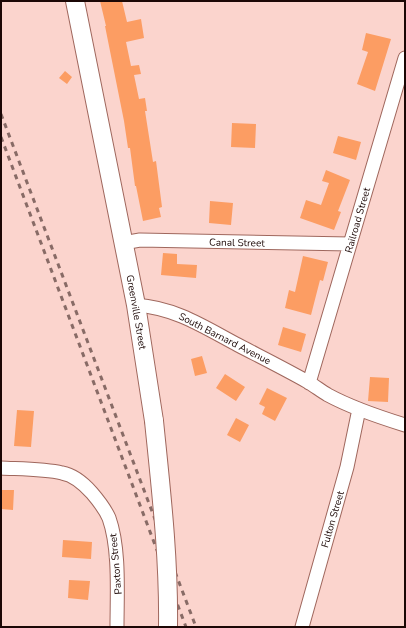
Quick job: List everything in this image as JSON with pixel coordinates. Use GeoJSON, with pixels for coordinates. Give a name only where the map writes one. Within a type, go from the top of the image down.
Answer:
{"type":"FeatureCollection","features":[{"type":"Feature","properties":{"kind":"street","name":"Greenville Street"},"geometry":{"type":"LineString","coordinates":[[76,1],[136,305],[154,421],[164,525],[168,627]]}},
{"type":"Feature","properties":{"kind":"street","name":"Railroad Street"},"geometry":{"type":"LineString","coordinates":[[309,383],[405,58]]}},
{"type":"Feature","properties":{"kind":"street","name":"Canal Street"},"geometry":{"type":"LineString","coordinates":[[124,243],[140,240],[350,244]]}},
{"type":"Feature","properties":{"kind":"street","name":"South Barnard Avenue"},"geometry":{"type":"LineString","coordinates":[[136,305],[154,306],[192,320],[309,383],[328,395],[359,409],[405,425]]}},
{"type":"Feature","properties":{"kind":"street","name":"Fulton Street"},"geometry":{"type":"LineString","coordinates":[[302,627],[347,467],[359,409]]}},
{"type":"Feature","properties":{"kind":"street","name":"Paxton Street"},"geometry":{"type":"LineString","coordinates":[[1,468],[62,473],[73,477],[86,486],[100,502],[108,517],[114,535],[118,584],[117,627]]}},
{"type":"Feature","properties":{"kind":"building"},"geometry":{"type":"Polygon","coordinates":[[[100,1],[122,1],[127,22],[141,19],[144,38],[126,42],[131,66],[139,65],[141,74],[134,75],[139,99],[145,98],[147,111],[145,111],[153,162],[156,161],[162,207],[159,208],[161,217],[143,221],[135,186],[130,148],[128,148],[106,26],[100,1]]]}},
{"type":"Feature","properties":{"kind":"building"},"geometry":{"type":"Polygon","coordinates":[[[366,33],[391,39],[375,91],[357,84],[368,52],[362,50],[366,33]]]}},
{"type":"Feature","properties":{"kind":"building"},"geometry":{"type":"Polygon","coordinates":[[[65,71],[72,77],[67,84],[59,78],[65,71]]]}},
{"type":"Feature","properties":{"kind":"building"},"geometry":{"type":"Polygon","coordinates":[[[232,123],[256,124],[255,148],[231,147],[232,123]]]}},
{"type":"Feature","properties":{"kind":"building"},"geometry":{"type":"Polygon","coordinates":[[[338,136],[361,142],[356,160],[333,153],[338,136]]]}},
{"type":"Feature","properties":{"kind":"building"},"geometry":{"type":"Polygon","coordinates":[[[326,170],[350,180],[338,211],[341,212],[334,230],[300,218],[306,200],[321,205],[329,183],[322,181],[326,170]]]}},
{"type":"Feature","properties":{"kind":"building"},"geometry":{"type":"Polygon","coordinates":[[[210,201],[233,203],[231,225],[209,223],[210,201]]]}},
{"type":"Feature","properties":{"kind":"building"},"geometry":{"type":"Polygon","coordinates":[[[163,253],[177,254],[177,264],[197,265],[196,278],[161,275],[163,253]]]}},
{"type":"Feature","properties":{"kind":"building"},"geometry":{"type":"Polygon","coordinates":[[[303,256],[328,262],[323,281],[320,280],[311,315],[285,308],[289,290],[295,292],[303,256]]]}},
{"type":"Feature","properties":{"kind":"building"},"geometry":{"type":"Polygon","coordinates":[[[283,327],[306,334],[301,352],[278,345],[283,327]]]}},
{"type":"Feature","properties":{"kind":"building"},"geometry":{"type":"Polygon","coordinates":[[[202,356],[207,373],[195,376],[191,359],[202,356]]]}},
{"type":"Feature","properties":{"kind":"building"},"geometry":{"type":"Polygon","coordinates":[[[225,374],[245,387],[236,401],[216,388],[225,374]]]}},
{"type":"Feature","properties":{"kind":"building"},"geometry":{"type":"Polygon","coordinates":[[[370,377],[389,378],[388,402],[368,401],[370,377]]]}},
{"type":"Feature","properties":{"kind":"building"},"geometry":{"type":"Polygon","coordinates":[[[267,388],[287,398],[275,421],[262,414],[265,407],[259,404],[267,388]]]}},
{"type":"Feature","properties":{"kind":"building"},"geometry":{"type":"Polygon","coordinates":[[[17,410],[34,411],[31,447],[14,446],[17,410]]]}},
{"type":"Feature","properties":{"kind":"building"},"geometry":{"type":"Polygon","coordinates":[[[236,418],[249,425],[240,442],[227,435],[236,418]]]}},
{"type":"Feature","properties":{"kind":"building"},"geometry":{"type":"Polygon","coordinates":[[[1,490],[14,490],[13,510],[1,509],[1,490]]]}},
{"type":"Feature","properties":{"kind":"building"},"geometry":{"type":"Polygon","coordinates":[[[63,540],[92,542],[91,559],[62,557],[63,540]]]}},
{"type":"Feature","properties":{"kind":"building"},"geometry":{"type":"Polygon","coordinates":[[[69,580],[90,581],[88,600],[68,598],[69,580]]]}},
{"type":"Feature","properties":{"kind":"railway"},"geometry":{"type":"LineString","coordinates":[[1,114],[196,627]]}},
{"type":"Feature","properties":{"kind":"railway"},"geometry":{"type":"LineString","coordinates":[[1,137],[186,627]]}}]}
